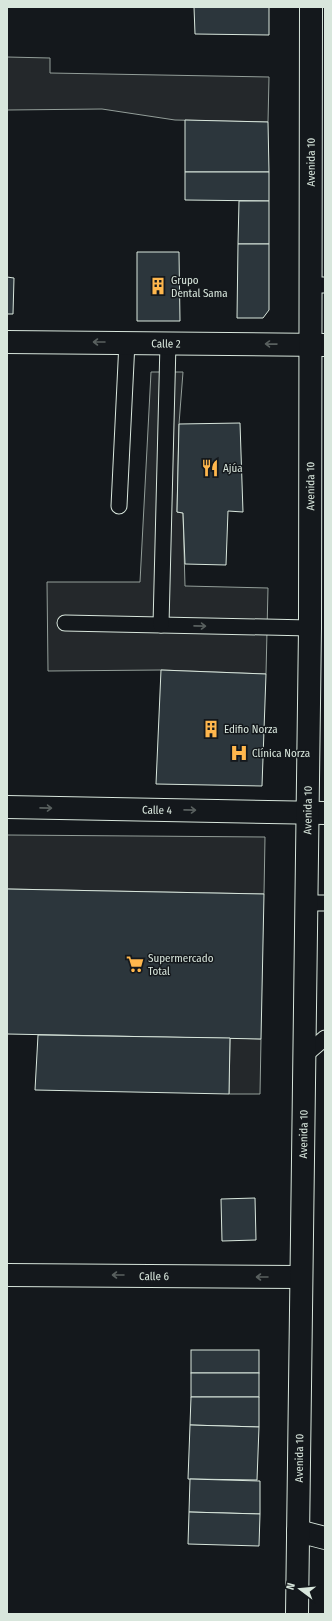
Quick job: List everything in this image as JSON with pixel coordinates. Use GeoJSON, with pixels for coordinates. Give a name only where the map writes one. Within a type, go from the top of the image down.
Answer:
{"type":"FeatureCollection","features":[{"type":"Feature","properties":{"kind":"main road","name":"Avenida 10"},"geometry":{"type":"LineString","coordinates":[[297,1614],[304,1056],[316,903],[316,812],[310,628],[318,345],[318,189],[311,7]]}},
{"type":"Feature","properties":{"kind":"main road","name":"Calle 2"},"geometry":{"type":"LineString","coordinates":[[7,342],[318,345]]}},
{"type":"Feature","properties":{"kind":"main road","name":"Calle 4"},"geometry":{"type":"LineString","coordinates":[[7,807],[316,812]]}},
{"type":"Feature","properties":{"kind":"main road","name":"Calle 6"},"geometry":{"type":"LineString","coordinates":[[7,1275],[301,1277]]}},
{"type":"Feature","properties":{"kind":"main road"},"geometry":{"type":"LineString","coordinates":[[298,1531],[325,1538]]}},
{"type":"Feature","properties":{"kind":"lane"},"geometry":{"type":"LineString","coordinates":[[119,506],[127,342]]}},
{"type":"Feature","properties":{"kind":"lane"},"geometry":{"type":"LineString","coordinates":[[160,625],[168,343]]}},
{"type":"Feature","properties":{"kind":"lane"},"geometry":{"type":"LineString","coordinates":[[65,623],[310,628]]}},
{"type":"Feature","properties":{"kind":"lane"},"geometry":{"type":"LineString","coordinates":[[304,1056],[325,1038]]}},
{"type":"Feature","properties":{"kind":"shaded area"},"geometry":{"type":"Polygon","coordinates":[[[7,57],[50,58],[50,73],[269,77],[268,122],[175,120],[102,109],[7,110],[7,57]]]}},
{"type":"Feature","properties":{"kind":"shaded area"},"geometry":{"type":"Polygon","coordinates":[[[151,372],[183,372],[179,424],[177,512],[183,513],[185,586],[268,588],[266,674],[161,670],[48,671],[47,582],[140,582],[151,372]]]}},
{"type":"Feature","properties":{"kind":"shaded area"},"geometry":{"type":"Polygon","coordinates":[[[7,835],[265,837],[264,894],[7,889],[7,835]]]}},
{"type":"Feature","properties":{"kind":"shaded area"},"geometry":{"type":"Polygon","coordinates":[[[230,1038],[261,1039],[260,1094],[229,1094],[230,1038]]]}},
{"type":"Feature","properties":{"kind":"building"},"geometry":{"type":"Polygon","coordinates":[[[194,7],[269,7],[269,35],[195,34],[194,7]]]}},
{"type":"Feature","properties":{"kind":"building"},"geometry":{"type":"Polygon","coordinates":[[[185,120],[268,122],[269,172],[185,172],[185,120]]]}},
{"type":"Feature","properties":{"kind":"building"},"geometry":{"type":"Polygon","coordinates":[[[185,172],[269,172],[269,201],[185,200],[185,172]]]}},
{"type":"Feature","properties":{"kind":"building"},"geometry":{"type":"Polygon","coordinates":[[[239,201],[269,201],[269,244],[238,244],[239,201]]]}},
{"type":"Feature","properties":{"kind":"building"},"geometry":{"type":"Polygon","coordinates":[[[238,244],[269,244],[269,310],[263,318],[237,318],[238,244]]]}},
{"type":"Feature","properties":{"kind":"building","name":"Grupo Dental Sama"},"geometry":{"type":"Polygon","coordinates":[[[137,252],[179,252],[180,321],[137,321],[137,252]]]}},
{"type":"Feature","properties":{"kind":"building"},"geometry":{"type":"Polygon","coordinates":[[[7,277],[14,278],[13,314],[7,314],[7,277]]]}},
{"type":"Feature","properties":{"kind":"building","name":"Ajúa"},"geometry":{"type":"Polygon","coordinates":[[[240,423],[243,512],[228,511],[226,565],[185,564],[183,513],[177,512],[179,424],[240,423]]]}},
{"type":"Feature","properties":{"kind":"building","name":"Edifio Norza"},"geometry":{"type":"Polygon","coordinates":[[[161,670],[266,674],[262,786],[156,784],[161,670]]]}},
{"type":"Feature","properties":{"kind":"building","name":"Supermercado Total"},"geometry":{"type":"Polygon","coordinates":[[[7,889],[264,894],[261,1039],[7,1034],[7,889]]]}},
{"type":"Feature","properties":{"kind":"building"},"geometry":{"type":"Polygon","coordinates":[[[38,1035],[230,1038],[229,1094],[35,1090],[38,1035]]]}},
{"type":"Feature","properties":{"kind":"building"},"geometry":{"type":"Polygon","coordinates":[[[255,1198],[256,1240],[222,1241],[221,1199],[255,1198]]]}},
{"type":"Feature","properties":{"kind":"building"},"geometry":{"type":"Polygon","coordinates":[[[191,1350],[259,1350],[259,1373],[191,1373],[191,1350]]]}},
{"type":"Feature","properties":{"kind":"building"},"geometry":{"type":"Polygon","coordinates":[[[191,1373],[259,1373],[259,1397],[191,1397],[191,1373]]]}},
{"type":"Feature","properties":{"kind":"building"},"geometry":{"type":"Polygon","coordinates":[[[191,1397],[259,1397],[259,1427],[190,1425],[191,1397]]]}},
{"type":"Feature","properties":{"kind":"building"},"geometry":{"type":"Polygon","coordinates":[[[190,1425],[259,1427],[257,1480],[188,1479],[190,1425]]]}},
{"type":"Feature","properties":{"kind":"building"},"geometry":{"type":"Polygon","coordinates":[[[190,1479],[260,1481],[260,1514],[189,1512],[190,1479]]]}},
{"type":"Feature","properties":{"kind":"building"},"geometry":{"type":"Polygon","coordinates":[[[189,1512],[260,1514],[259,1546],[188,1544],[189,1512]]]}},
{"type":"Feature","properties":{"kind":"place","name":"Grupo Dental Sama"},"geometry":{"type":"Point","coordinates":[158,286]}},
{"type":"Feature","properties":{"kind":"place","name":"Ajúa"},"geometry":{"type":"Point","coordinates":[210,468]}},
{"type":"Feature","properties":{"kind":"place","name":"Edifio Norza"},"geometry":{"type":"Point","coordinates":[211,729]}},
{"type":"Feature","properties":{"kind":"place","name":"Clínica Norza"},"geometry":{"type":"Point","coordinates":[239,753]}},
{"type":"Feature","properties":{"kind":"place","name":"Supermercado Total"},"geometry":{"type":"Point","coordinates":[135,964]}}]}
